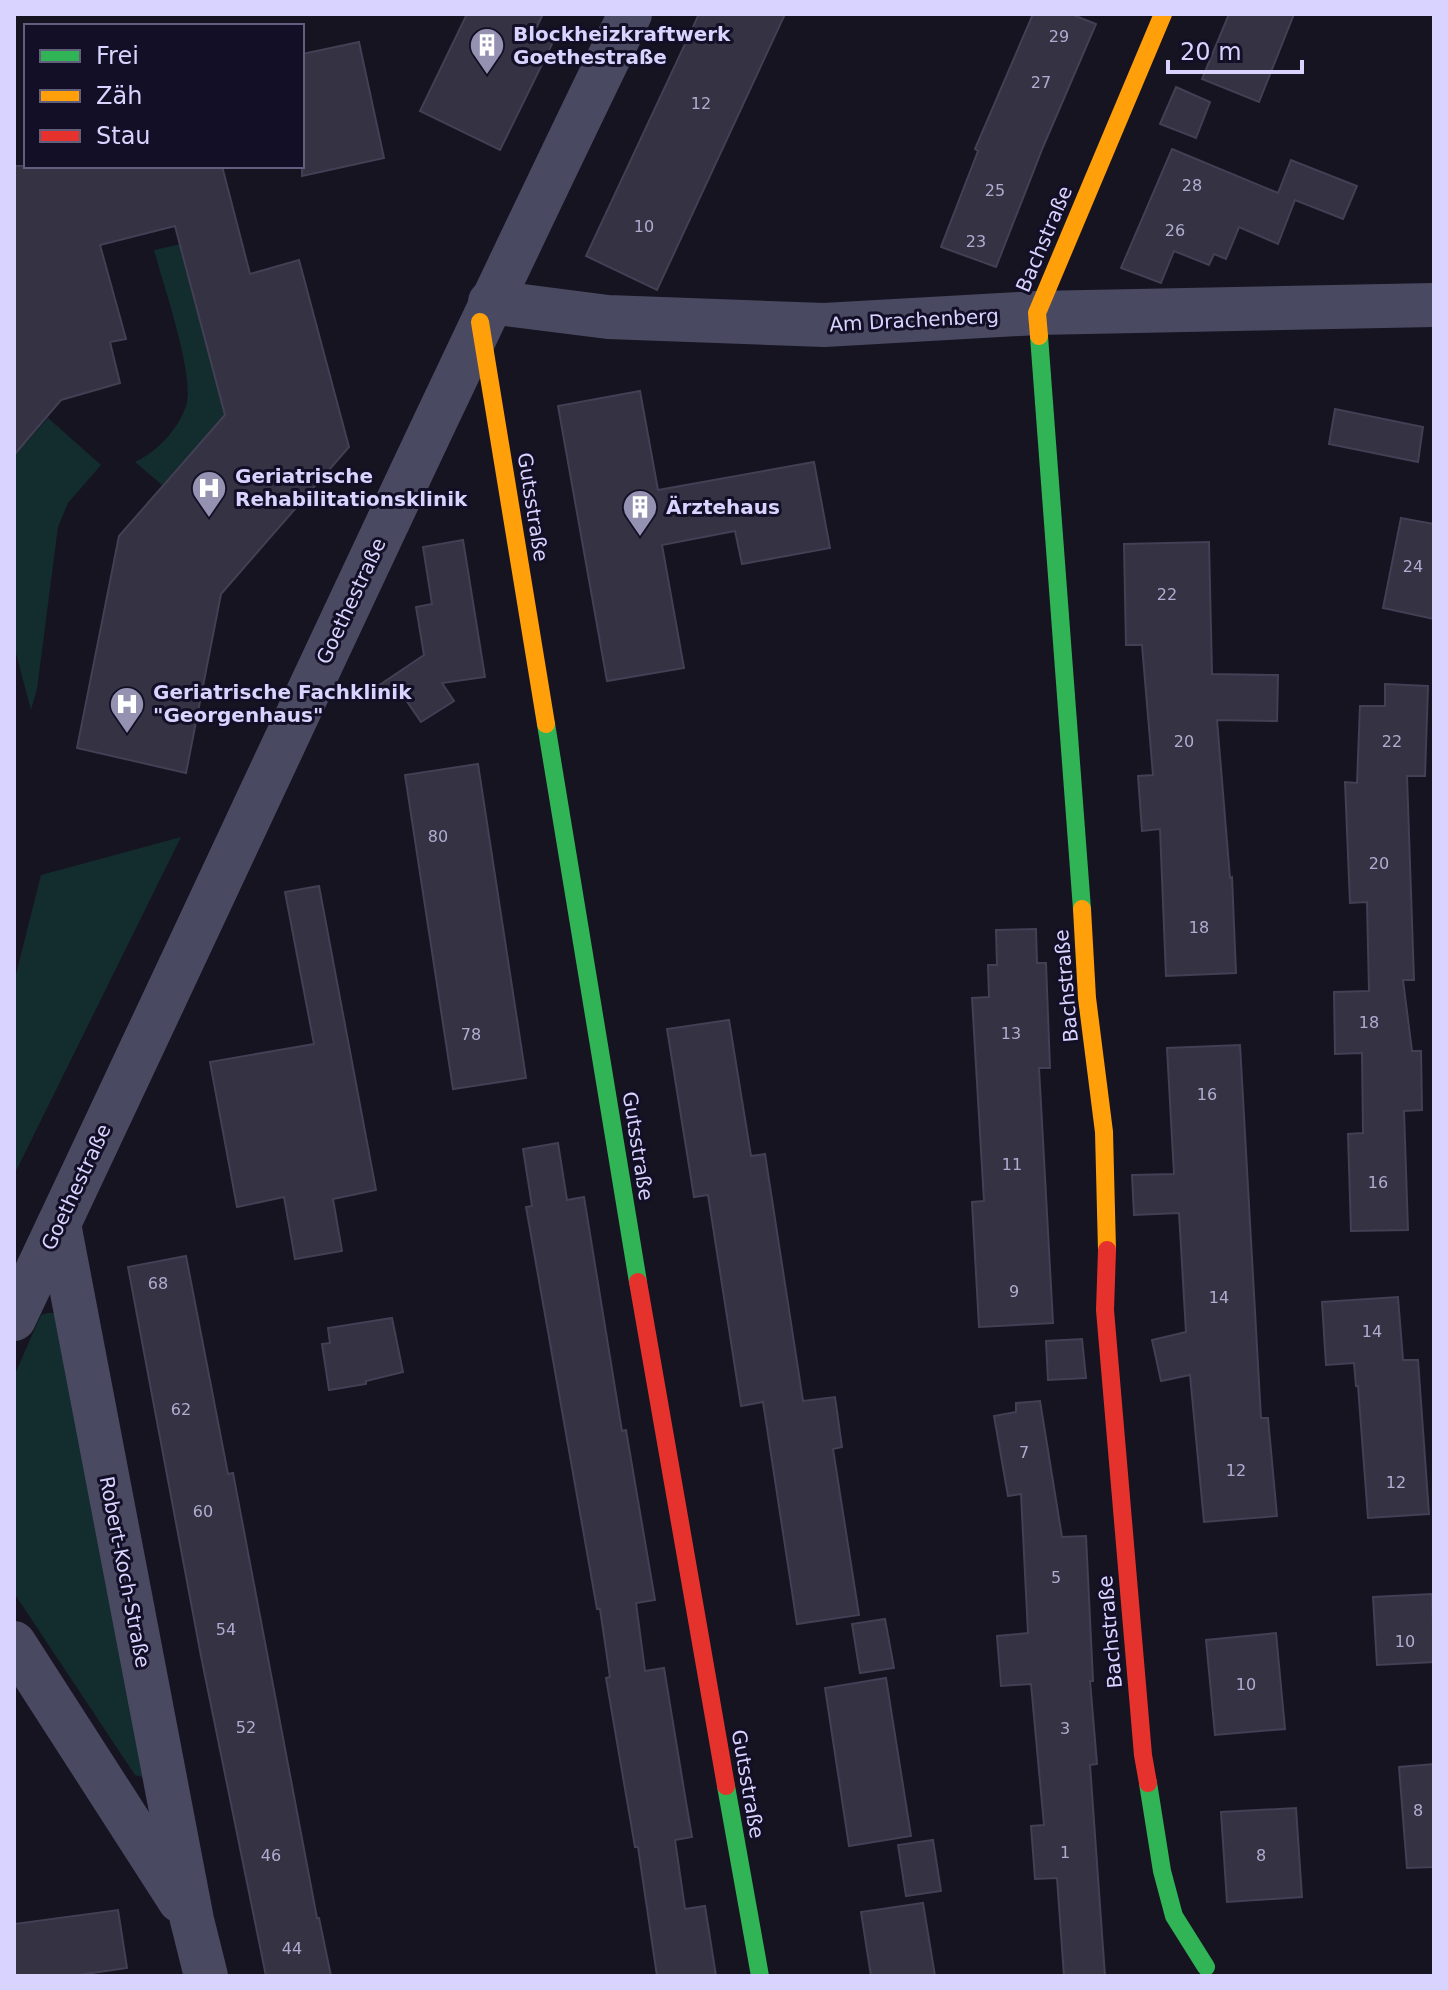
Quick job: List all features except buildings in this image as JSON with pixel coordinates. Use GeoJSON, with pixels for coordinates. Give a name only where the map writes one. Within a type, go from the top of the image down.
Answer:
{"type":"FeatureCollection","features":[{"type":"Feature","properties":{"kind":"street","name":"Goethestraße"},"geometry":{"type":"LineString","coordinates":[[14,1319],[485,312],[630,14]]}},
{"type":"Feature","properties":{"kind":"street","name":"Bachstraße"},"geometry":{"type":"LineString","coordinates":[[1163,14],[1037,313],[1077,827],[1087,998],[1104,1132],[1108,1231],[1105,1310],[1143,1755],[1162,1871],[1174,1916],[1206,1967]]}},
{"type":"Feature","properties":{"kind":"street","name":"Am Drachenberg"},"geometry":{"type":"LineString","coordinates":[[485,312],[824,325],[1037,313],[1434,305]]}},
{"type":"Feature","properties":{"kind":"street","name":"Gutsstraße"},"geometry":{"type":"LineString","coordinates":[[485,312],[656,1392],[760,1976]]}},
{"type":"Feature","properties":{"kind":"street","name":"Robert-Koch-Straße"},"geometry":{"type":"LineString","coordinates":[[59,1224],[192,1920],[206,1976]]}},
{"type":"Feature","properties":{"kind":"street","name":"Robert-Koch-Straße"},"geometry":{"type":"LineString","coordinates":[[14,1643],[192,1920]]}},
{"type":"Feature","properties":{"kind":"green space"},"geometry":{"type":"Polygon","coordinates":[[[181,244],[225,415],[162,485],[135,462],[167,438],[187,402],[182,349],[154,250],[181,244]]]}},
{"type":"Feature","properties":{"kind":"green space"},"geometry":{"type":"Polygon","coordinates":[[[48,418],[101,465],[68,503],[58,527],[37,689],[31,710],[14,646],[14,435],[25,444],[48,418]]]}},
{"type":"Feature","properties":{"kind":"green space"},"geometry":{"type":"Polygon","coordinates":[[[181,837],[14,1175],[14,982],[41,875],[181,837]]]}},
{"type":"Feature","properties":{"kind":"green space"},"geometry":{"type":"Polygon","coordinates":[[[54,1313],[145,1769],[142,1777],[135,1775],[14,1593],[14,1376],[41,1315],[54,1313]]]}},
{"type":"Feature","properties":{"kind":"traffic: fast"},"geometry":{"type":"LineString","coordinates":[[1039,336],[1082,909]]}},
{"type":"Feature","properties":{"kind":"traffic: fast"},"geometry":{"type":"LineString","coordinates":[[546,724],[638,1282]]}},
{"type":"Feature","properties":{"kind":"traffic: fast"},"geometry":{"type":"LineString","coordinates":[[1148,1783],[1162,1871],[1174,1916],[1206,1967]]}},
{"type":"Feature","properties":{"kind":"traffic: fast"},"geometry":{"type":"LineString","coordinates":[[726,1786],[760,1976]]}},
{"type":"Feature","properties":{"kind":"traffic: slow"},"geometry":{"type":"LineString","coordinates":[[1039,336],[1037,313],[1163,14]]}},
{"type":"Feature","properties":{"kind":"traffic: slow"},"geometry":{"type":"LineString","coordinates":[[480,322],[546,724]]}},
{"type":"Feature","properties":{"kind":"traffic: slow"},"geometry":{"type":"LineString","coordinates":[[1082,909],[1087,998],[1104,1132],[1107,1250]]}},
{"type":"Feature","properties":{"kind":"traffic: jam"},"geometry":{"type":"LineString","coordinates":[[1107,1250],[1105,1310],[1143,1755],[1148,1783]]}},
{"type":"Feature","properties":{"kind":"traffic: jam"},"geometry":{"type":"LineString","coordinates":[[638,1282],[726,1786]]}},
{"type":"Feature","properties":{"kind":"place","name":"Blockheizkraftwerk Goethestraße"},"geometry":{"type":"Point","coordinates":[487,76]}},
{"type":"Feature","properties":{"kind":"place","name":"Geriatrische Rehabilitationsklinik"},"geometry":{"type":"Point","coordinates":[209,519]}},
{"type":"Feature","properties":{"kind":"place","name":"Ärztehaus"},"geometry":{"type":"Point","coordinates":[640,538]}},
{"type":"Feature","properties":{"kind":"place","name":"Geriatrische Fachklinik \"Georgenhaus\""},"geometry":{"type":"Point","coordinates":[127,735]}}]}
